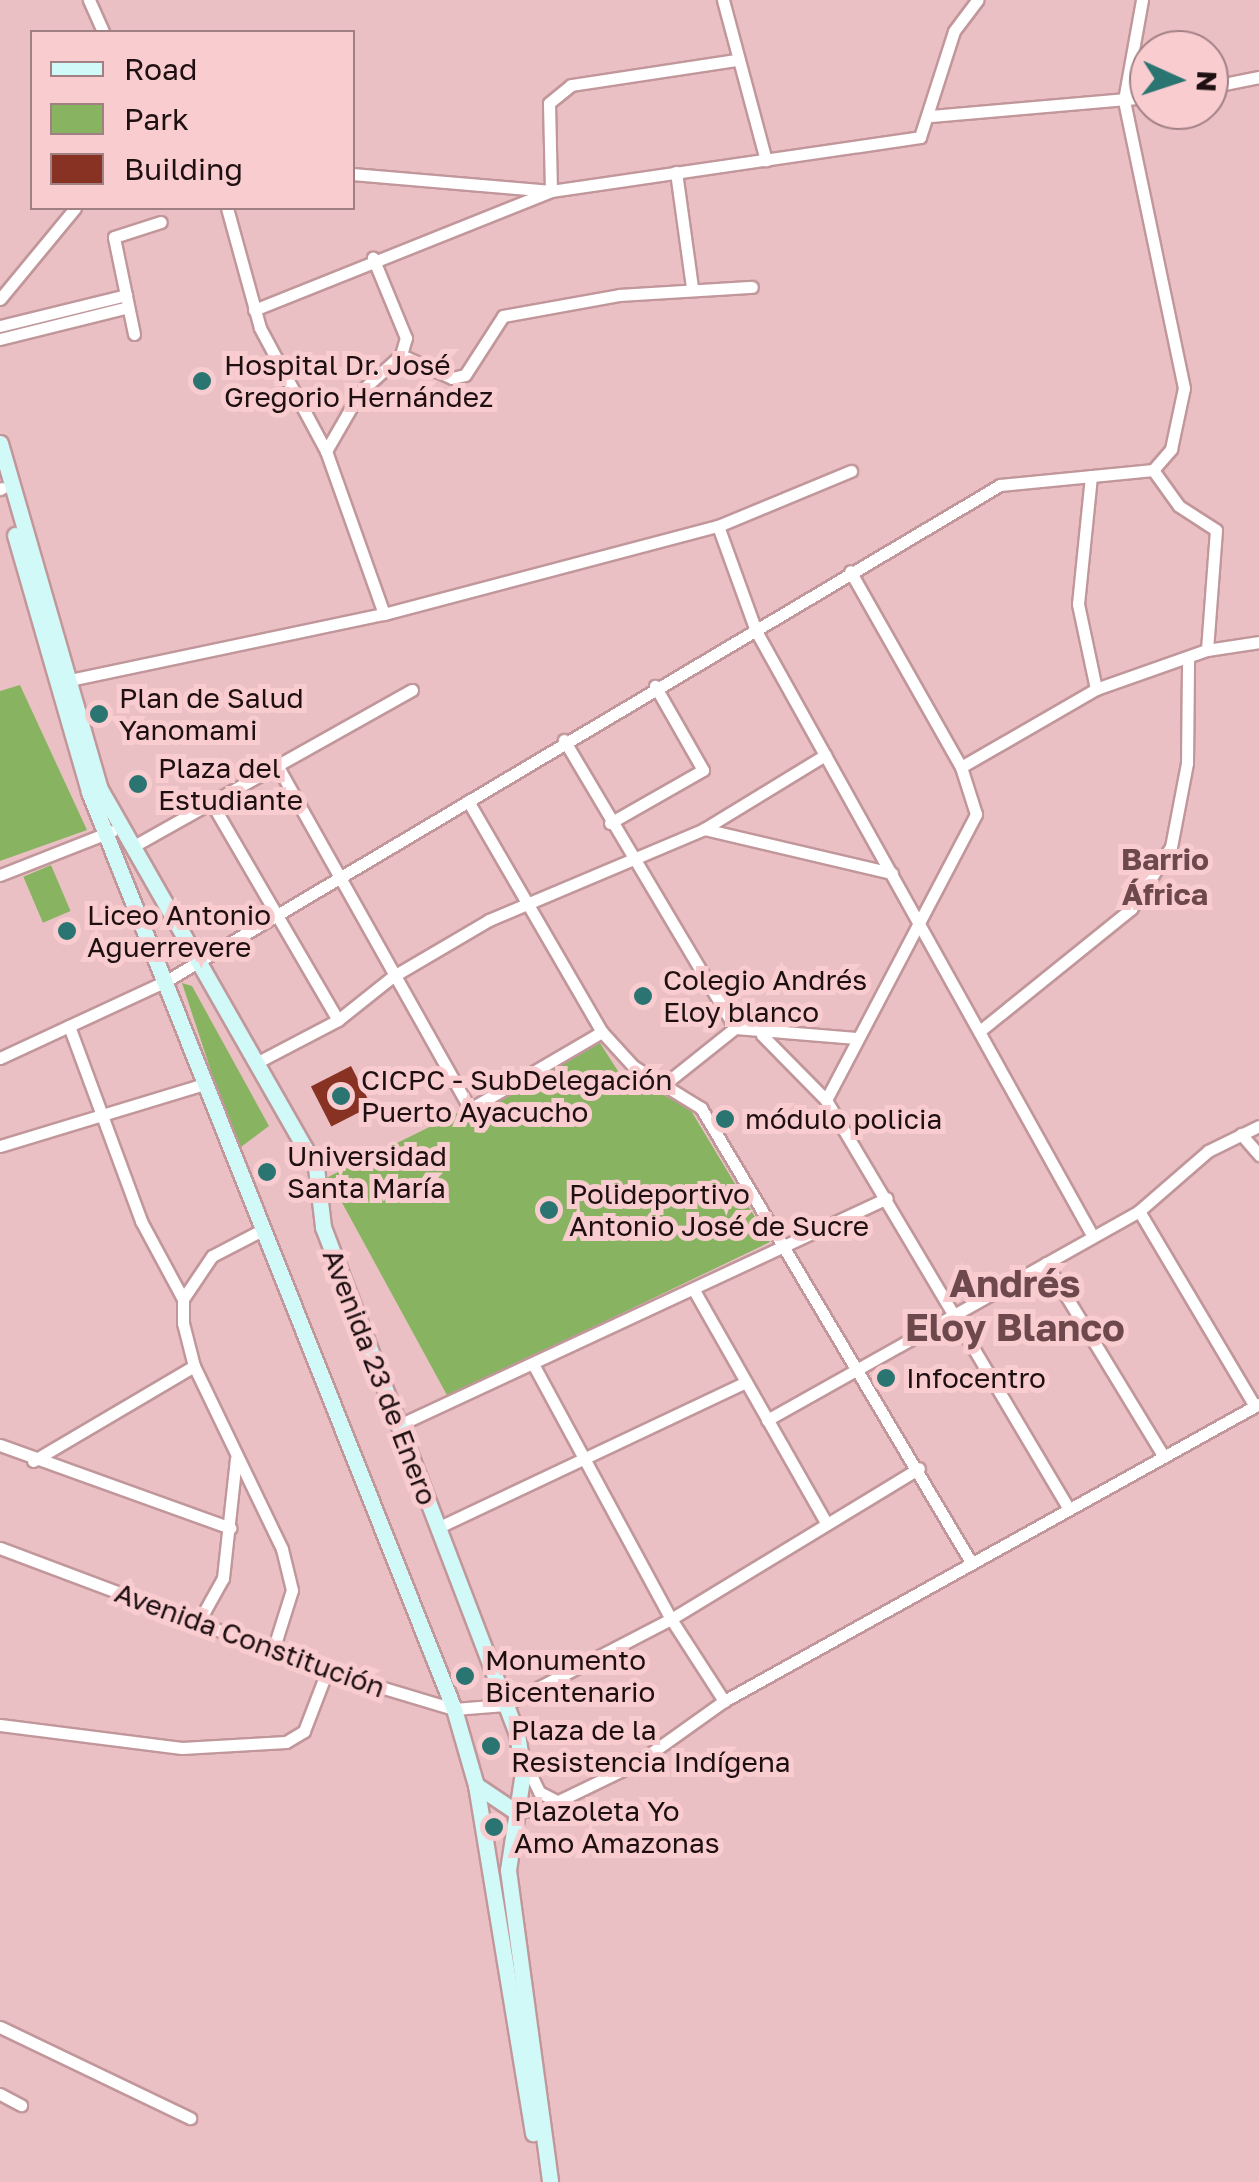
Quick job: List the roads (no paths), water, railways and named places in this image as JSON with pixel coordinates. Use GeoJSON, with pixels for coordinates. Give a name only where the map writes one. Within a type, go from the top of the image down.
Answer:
{"type":"FeatureCollection","features":[{"type":"Feature","properties":{"kind":"main road","name":"Avenida 23 de Enero"},"geometry":{"type":"LineString","coordinates":[[0,443],[62,682]]}},
{"type":"Feature","properties":{"kind":"main road","name":"Avenida 23 de Enero"},"geometry":{"type":"LineString","coordinates":[[1,486],[62,682],[201,1085],[454,1709],[476,1784],[539,2182]]}},
{"type":"Feature","properties":{"kind":"main road","name":"Avenida 23 de Enero"},"geometry":{"type":"LineString","coordinates":[[113,830],[132,847],[316,1168],[323,1227],[523,1759],[508,1870],[516,1953],[550,2182]]}},
{"type":"Feature","properties":{"kind":"main road"},"geometry":{"type":"LineString","coordinates":[[476,1784],[494,1801],[516,1812]]}},
{"type":"Feature","properties":{"kind":"main road"},"geometry":{"type":"LineString","coordinates":[[494,1801],[512,1798],[521,1784]]}},
{"type":"Feature","properties":{"kind":"street"},"geometry":{"type":"LineString","coordinates":[[89,0],[102,30]]}},
{"type":"Feature","properties":{"kind":"street"},"geometry":{"type":"LineString","coordinates":[[724,0],[766,160]]}},
{"type":"Feature","properties":{"kind":"street"},"geometry":{"type":"LineString","coordinates":[[254,310],[373,258],[551,190],[920,136],[931,116],[954,30],[976,0]]}},
{"type":"Feature","properties":{"kind":"street"},"geometry":{"type":"LineString","coordinates":[[1142,0],[1124,100],[1182,352],[1177,427],[1154,470]]}},
{"type":"Feature","properties":{"kind":"street"},"geometry":{"type":"LineString","coordinates":[[551,190],[549,102],[556,94],[591,76],[737,60]]}},
{"type":"Feature","properties":{"kind":"street"},"geometry":{"type":"LineString","coordinates":[[1229,83],[1259,77]]}},
{"type":"Feature","properties":{"kind":"street"},"geometry":{"type":"LineString","coordinates":[[931,116],[1129,99]]}},
{"type":"Feature","properties":{"kind":"street"},"geometry":{"type":"LineString","coordinates":[[676,172],[692,288]]}},
{"type":"Feature","properties":{"kind":"street"},"geometry":{"type":"LineString","coordinates":[[355,174],[551,190]]}},
{"type":"Feature","properties":{"kind":"street"},"geometry":{"type":"LineString","coordinates":[[0,300],[73,210]]}},
{"type":"Feature","properties":{"kind":"street"},"geometry":{"type":"LineString","coordinates":[[228,210],[254,310],[294,401],[326,451],[384,614]]}},
{"type":"Feature","properties":{"kind":"street"},"geometry":{"type":"LineString","coordinates":[[134,334],[114,237],[160,222]]}},
{"type":"Feature","properties":{"kind":"street"},"geometry":{"type":"LineString","coordinates":[[326,451],[360,392],[402,355],[406,338],[373,258]]}},
{"type":"Feature","properties":{"kind":"street"},"geometry":{"type":"LineString","coordinates":[[402,355],[452,378],[472,366],[503,316],[692,288],[752,287]]}},
{"type":"Feature","properties":{"kind":"street"},"geometry":{"type":"LineString","coordinates":[[0,326],[127,301]]}},
{"type":"Feature","properties":{"kind":"street"},"geometry":{"type":"LineString","coordinates":[[0,339],[127,301]]}},
{"type":"Feature","properties":{"kind":"street"},"geometry":{"type":"LineString","coordinates":[[0,1058],[166,981],[196,958],[1000,485],[1154,470]]}},
{"type":"Feature","properties":{"kind":"street"},"geometry":{"type":"LineString","coordinates":[[1154,470],[1179,506],[1216,530],[1207,650]]}},
{"type":"Feature","properties":{"kind":"street"},"geometry":{"type":"LineString","coordinates":[[62,682],[384,614],[718,526],[761,502],[851,471]]}},
{"type":"Feature","properties":{"kind":"street"},"geometry":{"type":"LineString","coordinates":[[1092,476],[1078,604],[1096,689]]}},
{"type":"Feature","properties":{"kind":"street"},"geometry":{"type":"LineString","coordinates":[[718,526],[756,631],[892,873],[918,931],[981,1030],[1092,1235]]}},
{"type":"Feature","properties":{"kind":"street"},"geometry":{"type":"LineString","coordinates":[[826,1100],[976,814],[961,767],[850,572]]}},
{"type":"Feature","properties":{"kind":"street"},"geometry":{"type":"LineString","coordinates":[[961,767],[1096,689],[1207,650],[1259,642]]}},
{"type":"Feature","properties":{"kind":"street"},"geometry":{"type":"LineString","coordinates":[[981,1030],[1131,909],[1171,847],[1188,763],[1188,659]]}},
{"type":"Feature","properties":{"kind":"street"},"geometry":{"type":"LineString","coordinates":[[610,822],[703,770],[655,686]]}},
{"type":"Feature","properties":{"kind":"street"},"geometry":{"type":"LineString","coordinates":[[132,847],[412,690]]}},
{"type":"Feature","properties":{"kind":"street"},"geometry":{"type":"LineString","coordinates":[[564,740],[630,859],[736,1028],[762,1035],[857,1038]]}},
{"type":"Feature","properties":{"kind":"street"},"geometry":{"type":"LineString","coordinates":[[256,1062],[338,1020],[392,977],[489,920],[527,908],[630,859],[704,830],[825,756]]}},
{"type":"Feature","properties":{"kind":"street"},"geometry":{"type":"LineString","coordinates":[[278,767],[392,977],[470,1109],[602,1032]]}},
{"type":"Feature","properties":{"kind":"street"},"geometry":{"type":"LineString","coordinates":[[468,801],[602,1032],[632,1066],[701,1108],[781,1248],[919,1468],[972,1564]]}},
{"type":"Feature","properties":{"kind":"street"},"geometry":{"type":"LineString","coordinates":[[211,802],[338,1020]]}},
{"type":"Feature","properties":{"kind":"street"},"geometry":{"type":"LineString","coordinates":[[0,875],[113,830]]}},
{"type":"Feature","properties":{"kind":"street"},"geometry":{"type":"LineString","coordinates":[[704,830],[892,873]]}},
{"type":"Feature","properties":{"kind":"street"},"geometry":{"type":"LineString","coordinates":[[69,1026],[99,1116],[183,1298],[194,1366],[237,1455],[292,1590],[274,1647]]}},
{"type":"Feature","properties":{"kind":"street"},"geometry":{"type":"LineString","coordinates":[[666,1084],[736,1028]]}},
{"type":"Feature","properties":{"kind":"street"},"geometry":{"type":"LineString","coordinates":[[762,1035],[826,1100],[1068,1508]]}},
{"type":"Feature","properties":{"kind":"street"},"geometry":{"type":"LineString","coordinates":[[0,1146],[201,1085]]}},
{"type":"Feature","properties":{"kind":"street"},"geometry":{"type":"LineString","coordinates":[[767,1420],[955,1318],[1138,1210],[1208,1150],[1259,1126]]}},
{"type":"Feature","properties":{"kind":"street"},"geometry":{"type":"LineString","coordinates":[[1242,1134],[1259,1155]]}},
{"type":"Feature","properties":{"kind":"street"},"geometry":{"type":"LineString","coordinates":[[397,1426],[694,1292],[886,1198]]}},
{"type":"Feature","properties":{"kind":"street"},"geometry":{"type":"LineString","coordinates":[[516,1812],[557,1802],[636,1763],[724,1701],[1257,1405],[1138,1210]]}},
{"type":"Feature","properties":{"kind":"street"},"geometry":{"type":"LineString","coordinates":[[183,1298],[212,1256],[262,1230]]}},
{"type":"Feature","properties":{"kind":"street"},"geometry":{"type":"LineString","coordinates":[[1046,1263],[1164,1457]]}},
{"type":"Feature","properties":{"kind":"street"},"geometry":{"type":"LineString","coordinates":[[694,1292],[826,1523]]}},
{"type":"Feature","properties":{"kind":"street"},"geometry":{"type":"LineString","coordinates":[[534,1364],[671,1619],[724,1701]]}},
{"type":"Feature","properties":{"kind":"street"},"geometry":{"type":"LineString","coordinates":[[33,1461],[194,1366]]}},
{"type":"Feature","properties":{"kind":"street"},"geometry":{"type":"LineString","coordinates":[[437,1528],[584,1463],[744,1382]]}},
{"type":"Feature","properties":{"kind":"street"},"geometry":{"type":"LineString","coordinates":[[0,1445],[33,1461],[230,1528]]}},
{"type":"Feature","properties":{"kind":"street"},"geometry":{"type":"LineString","coordinates":[[198,1623],[224,1578],[237,1455]]}},
{"type":"Feature","properties":{"kind":"street"},"geometry":{"type":"LineString","coordinates":[[505,1704],[671,1619],[919,1468]]}},
{"type":"Feature","properties":{"kind":"street","name":"Avenida Constitución"},"geometry":{"type":"LineString","coordinates":[[0,1548],[198,1623],[274,1647],[327,1671],[454,1709],[505,1704]]}},
{"type":"Feature","properties":{"kind":"street"},"geometry":{"type":"LineString","coordinates":[[0,1724],[182,1748],[286,1742],[304,1730],[327,1671]]}},
{"type":"Feature","properties":{"kind":"street"},"geometry":{"type":"LineString","coordinates":[[523,1759],[539,1792],[557,1802]]}},
{"type":"Feature","properties":{"kind":"street"},"geometry":{"type":"LineString","coordinates":[[0,2027],[190,2118]]}},
{"type":"Feature","properties":{"kind":"street"},"geometry":{"type":"LineString","coordinates":[[0,2094],[21,2106]]}},
{"type":"Feature","properties":{"kind":"place","name":"Hospital Dr. José Gregorio Hernández"},"geometry":{"type":"Point","coordinates":[202,381]}},
{"type":"Feature","properties":{"kind":"place","name":"Plan de Salud Yanomami"},"geometry":{"type":"Point","coordinates":[99,714]}},
{"type":"Feature","properties":{"kind":"place","name":"Plaza del Estudiante"},"geometry":{"type":"Point","coordinates":[138,784]}},
{"type":"Feature","properties":{"kind":"place","name":"Liceo Antonio Aguerrevere"},"geometry":{"type":"Point","coordinates":[67,931]}},
{"type":"Feature","properties":{"kind":"place","name":"Colegio Andrés Eloy blanco"},"geometry":{"type":"Point","coordinates":[643,996]}},
{"type":"Feature","properties":{"kind":"place","name":"CICPC - SubDelegación Puerto Ayacucho"},"geometry":{"type":"Point","coordinates":[341,1096]}},
{"type":"Feature","properties":{"kind":"place","name":"módulo policia"},"geometry":{"type":"Point","coordinates":[725,1119]}},
{"type":"Feature","properties":{"kind":"place","name":"Universidad Santa María"},"geometry":{"type":"Point","coordinates":[267,1172]}},
{"type":"Feature","properties":{"kind":"place","name":"Polideportivo Antonio José de Sucre"},"geometry":{"type":"Point","coordinates":[549,1210]}},
{"type":"Feature","properties":{"kind":"place","name":"Infocentro"},"geometry":{"type":"Point","coordinates":[886,1378]}},
{"type":"Feature","properties":{"kind":"place","name":"Monumento Bicentenario"},"geometry":{"type":"Point","coordinates":[465,1676]}},
{"type":"Feature","properties":{"kind":"place","name":"Plaza de la Resistencia Indígena"},"geometry":{"type":"Point","coordinates":[491,1746]}},
{"type":"Feature","properties":{"kind":"place","name":"Plazoleta Yo Amo Amazonas"},"geometry":{"type":"Point","coordinates":[494,1827]}},
{"type":"Feature","properties":{"kind":"district","name":"Barrio África"},"geometry":{"type":"Point","coordinates":[1165,876]}},
{"type":"Feature","properties":{"kind":"district","name":"Andrés Eloy Blanco"},"geometry":{"type":"Point","coordinates":[1015,1305]}}]}
